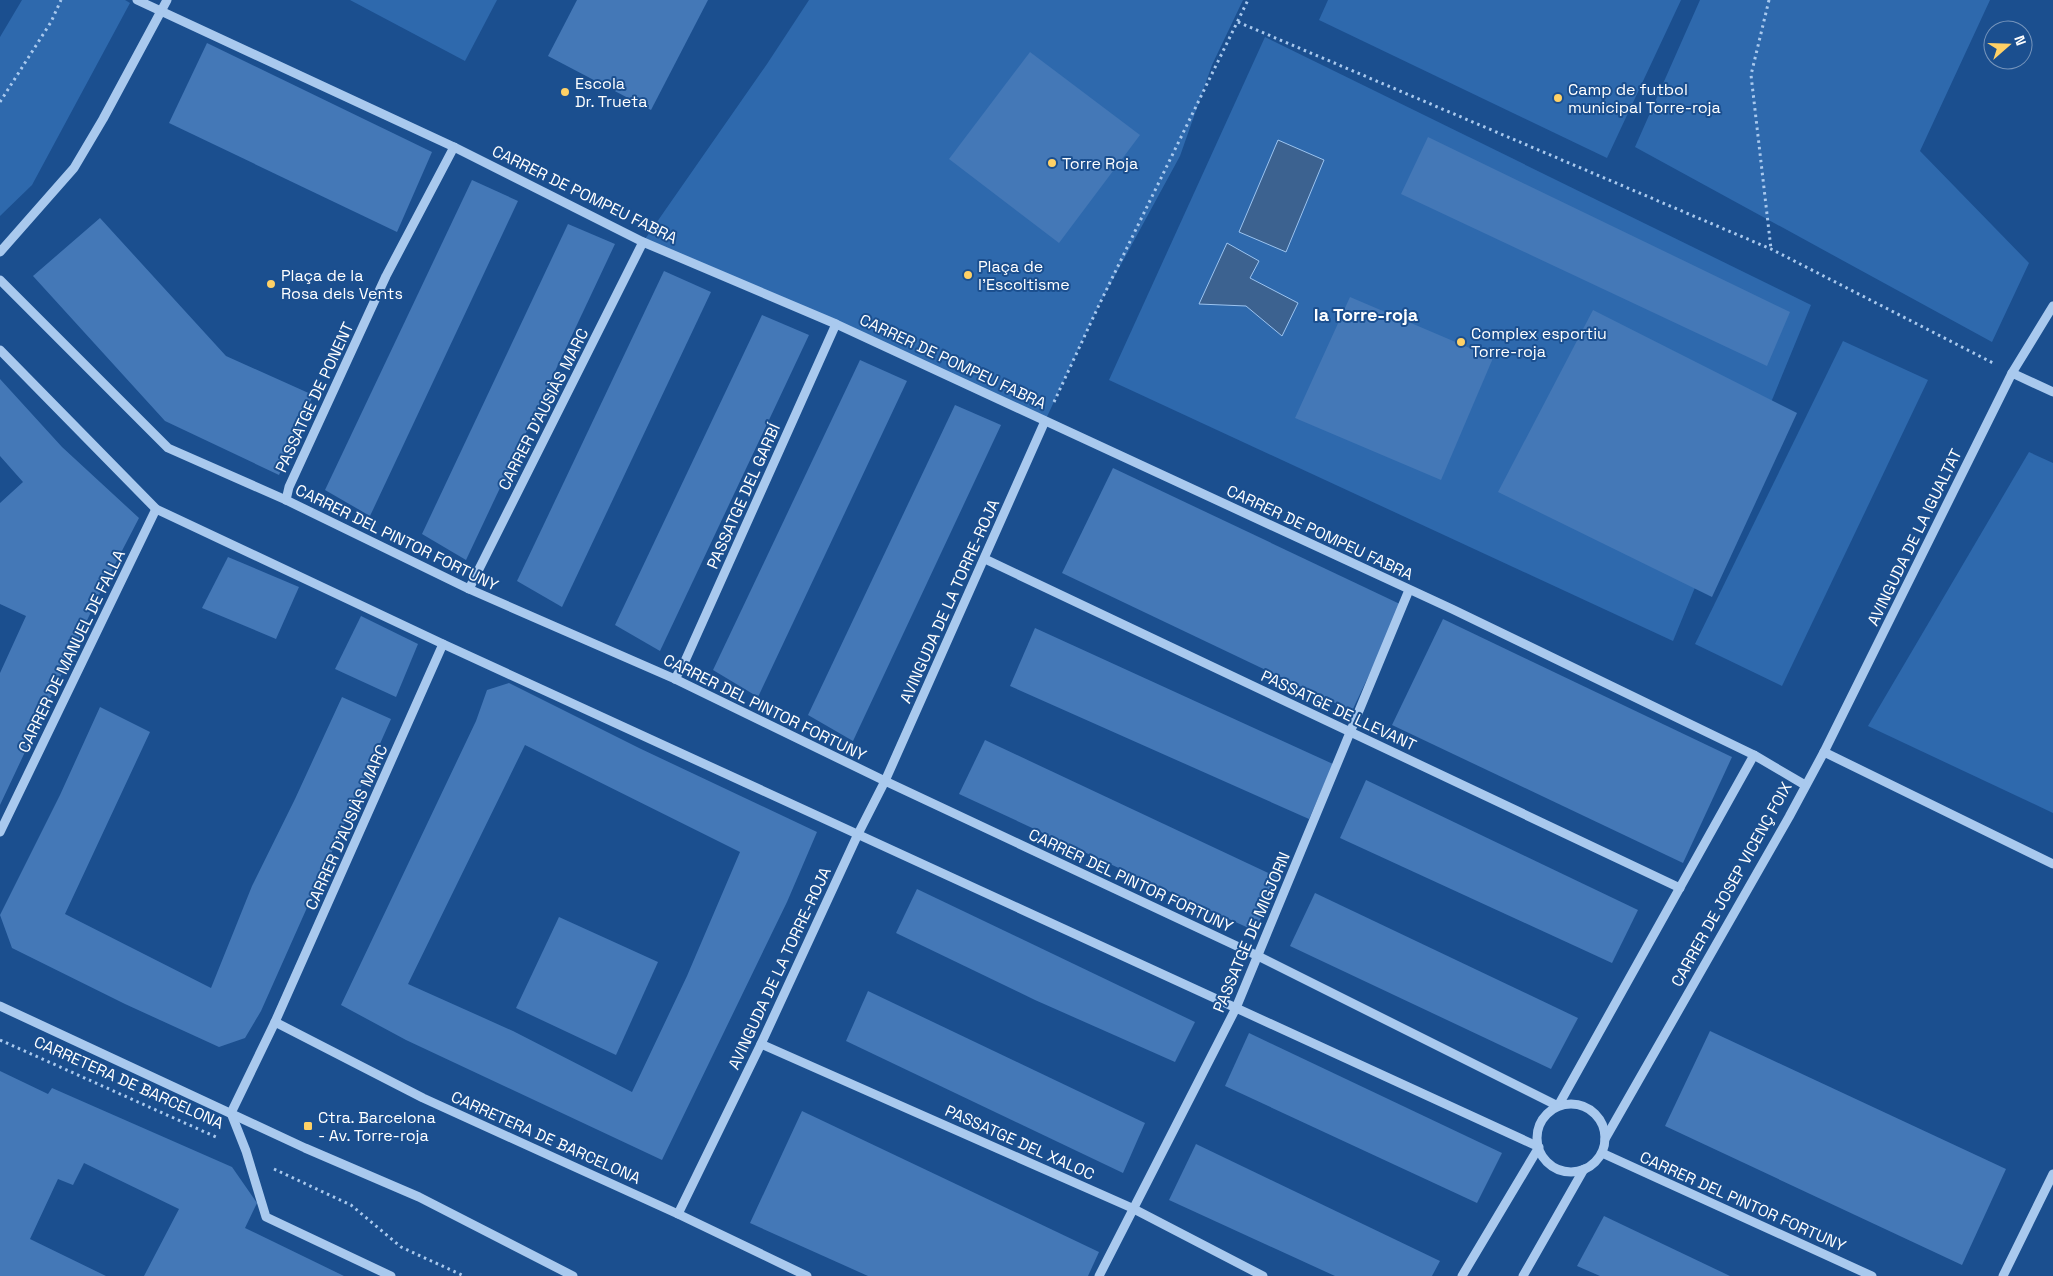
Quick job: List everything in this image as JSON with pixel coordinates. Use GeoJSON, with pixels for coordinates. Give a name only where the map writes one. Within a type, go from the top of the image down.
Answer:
{"type":"FeatureCollection","features":[{"type":"Feature","properties":{"kind":"street","name":"CARRER DE POMPEU FABRA"},"geometry":{"type":"LineString","coordinates":[[137,0],[454,146],[643,242],[836,324],[1409,590],[1754,755]]}},
{"type":"Feature","properties":{"kind":"street"},"geometry":{"type":"LineString","coordinates":[[0,252],[74,168],[103,119],[167,0]]}},
{"type":"Feature","properties":{"kind":"street","name":"PASSATGE DE PONENT"},"geometry":{"type":"LineString","coordinates":[[286,500],[289,487],[386,276],[454,146]]}},
{"type":"Feature","properties":{"kind":"street","name":"CARRER D'AUSIÀS MARC"},"geometry":{"type":"LineString","coordinates":[[469,589],[643,242]]}},
{"type":"Feature","properties":{"kind":"street","name":"CARRER DEL PINTOR FORTUNY"},"geometry":{"type":"LineString","coordinates":[[0,280],[168,448],[286,500],[469,589],[675,679],[885,781],[1258,956],[1558,1106]]}},
{"type":"Feature","properties":{"kind":"street","name":"AVINGUDA DE LA IGUALTAT"},"geometry":{"type":"LineString","coordinates":[[1805,784],[1824,752],[2012,373],[2053,306]]}},
{"type":"Feature","properties":{"kind":"street","name":"PASSATGE DEL GARBÍ"},"geometry":{"type":"LineString","coordinates":[[675,679],[836,324]]}},
{"type":"Feature","properties":{"kind":"street"},"geometry":{"type":"LineString","coordinates":[[0,350],[156,509],[443,644],[1539,1147]]}},
{"type":"Feature","properties":{"kind":"street"},"geometry":{"type":"LineString","coordinates":[[2012,373],[2053,392]]}},
{"type":"Feature","properties":{"kind":"street","name":"AVINGUDA DE LA TORRE-ROJA"},"geometry":{"type":"LineString","coordinates":[[678,1214],[761,1044],[858,834],[885,781],[1046,421]]}},
{"type":"Feature","properties":{"kind":"street","name":"CARRER DE MANUEL DE FALLA"},"geometry":{"type":"LineString","coordinates":[[0,832],[156,509]]}},
{"type":"Feature","properties":{"kind":"street","name":"PASSATGE DE LLEVANT"},"geometry":{"type":"LineString","coordinates":[[985,559],[1680,888]]}},
{"type":"Feature","properties":{"kind":"street","name":"PASSATGE DE MIGJORN"},"geometry":{"type":"LineString","coordinates":[[1099,1276],[1132,1208],[1236,1008],[1409,590]]}},
{"type":"Feature","properties":{"kind":"street","name":"CARRER D'AUSIÀS MARC"},"geometry":{"type":"LineString","coordinates":[[231,1113],[275,1022],[443,644]]}},
{"type":"Feature","properties":{"kind":"street"},"geometry":{"type":"LineString","coordinates":[[1824,752],[2053,864]]}},
{"type":"Feature","properties":{"kind":"street"},"geometry":{"type":"LineString","coordinates":[[1558,1106],[1576,1104],[1592,1111],[1599,1118],[1603,1126],[1605,1139],[1602,1153],[1597,1160],[1584,1169],[1572,1172],[1555,1168],[1542,1155],[1539,1147],[1539,1127],[1543,1118],[1558,1106],[1754,755]]}},
{"type":"Feature","properties":{"kind":"street","name":"CARRER DE JOSEP VICENÇ FOIX"},"geometry":{"type":"LineString","coordinates":[[1605,1139],[1789,817],[1805,784],[1754,755]]}},
{"type":"Feature","properties":{"kind":"street","name":"CARRETERA DE BARCELONA"},"geometry":{"type":"LineString","coordinates":[[0,1006],[231,1113],[419,1197],[573,1276]]}},
{"type":"Feature","properties":{"kind":"street","name":"CARRETERA DE BARCELONA"},"geometry":{"type":"LineString","coordinates":[[275,1022],[423,1098],[678,1214],[807,1276]]}},
{"type":"Feature","properties":{"kind":"street","name":"PASSATGE DEL XALOC"},"geometry":{"type":"LineString","coordinates":[[761,1044],[1132,1208],[1263,1276]]}},
{"type":"Feature","properties":{"kind":"street","name":"CARRETERA DE BARCELONA"},"geometry":{"type":"LineString","coordinates":[[231,1113],[246,1151],[266,1217],[391,1276]]}},
{"type":"Feature","properties":{"kind":"street"},"geometry":{"type":"LineString","coordinates":[[1462,1276],[1539,1147]]}},
{"type":"Feature","properties":{"kind":"street","name":"CARRER DEL PINTOR FORTUNY"},"geometry":{"type":"LineString","coordinates":[[1602,1153],[1872,1276]]}},
{"type":"Feature","properties":{"kind":"street"},"geometry":{"type":"LineString","coordinates":[[1523,1276],[1584,1169]]}},
{"type":"Feature","properties":{"kind":"street"},"geometry":{"type":"LineString","coordinates":[[2003,1276],[2053,1174]]}},
{"type":"Feature","properties":{"kind":"path"},"geometry":{"type":"LineString","coordinates":[[0,102],[51,22],[61,0]]}},
{"type":"Feature","properties":{"kind":"path"},"geometry":{"type":"LineString","coordinates":[[1046,421],[1099,305],[1248,0]]}},
{"type":"Feature","properties":{"kind":"path"},"geometry":{"type":"LineString","coordinates":[[1769,0],[1751,75],[1771,248]]}},
{"type":"Feature","properties":{"kind":"path"},"geometry":{"type":"LineString","coordinates":[[1238,22],[1771,248],[2012,373]]}},
{"type":"Feature","properties":{"kind":"path","name":"CARRETERA DE BARCELONA"},"geometry":{"type":"LineString","coordinates":[[0,1040],[246,1151],[261,1163],[351,1205],[401,1248],[464,1276]]}},
{"type":"Feature","properties":{"kind":"shaded area"},"geometry":{"type":"Polygon","coordinates":[[[22,0],[125,0],[130,3],[32,185],[0,216],[0,37],[22,0]]]}},
{"type":"Feature","properties":{"kind":"shaded area"},"geometry":{"type":"Polygon","coordinates":[[[350,0],[497,0],[465,61],[350,0]]]}},
{"type":"Feature","properties":{"kind":"shaded area"},"geometry":{"type":"Polygon","coordinates":[[[809,0],[1243,0],[1212,65],[1180,156],[1099,305],[1045,421],[643,242],[767,64],[809,0]]]}},
{"type":"Feature","properties":{"kind":"shaded area","name":"Camp de futbol municipal Torre-roja"},"geometry":{"type":"Polygon","coordinates":[[[1328,0],[1681,0],[1607,158],[1319,20],[1328,0]]]}},
{"type":"Feature","properties":{"kind":"shaded area"},"geometry":{"type":"Polygon","coordinates":[[[1700,0],[1990,0],[1920,151],[2029,263],[1992,342],[1635,147],[1700,0]]]}},
{"type":"Feature","properties":{"kind":"shaded area","name":"Complex esportiu Torre-roja"},"geometry":{"type":"Polygon","coordinates":[[[1265,37],[1811,305],[1673,641],[1109,380],[1265,37]]]}},
{"type":"Feature","properties":{"kind":"shaded area"},"geometry":{"type":"Polygon","coordinates":[[[1278,140],[1324,160],[1286,252],[1239,232],[1278,140]]]}},
{"type":"Feature","properties":{"kind":"shaded area"},"geometry":{"type":"Polygon","coordinates":[[[1227,243],[1259,261],[1250,278],[1298,303],[1282,336],[1246,306],[1199,304],[1227,243]]]}},
{"type":"Feature","properties":{"kind":"shaded area"},"geometry":{"type":"Polygon","coordinates":[[[1843,341],[1928,380],[1782,686],[1695,644],[1843,341]]]}},
{"type":"Feature","properties":{"kind":"shaded area"},"geometry":{"type":"Polygon","coordinates":[[[2029,452],[2053,463],[2053,813],[1868,726],[2029,452]]]}},
{"type":"Feature","properties":{"kind":"building"},"geometry":{"type":"Polygon","coordinates":[[[577,0],[708,0],[651,110],[548,56],[577,0]]]}},
{"type":"Feature","properties":{"kind":"building"},"geometry":{"type":"Polygon","coordinates":[[[207,43],[432,152],[397,232],[169,123],[207,43]]]}},
{"type":"Feature","properties":{"kind":"building"},"geometry":{"type":"Polygon","coordinates":[[[1030,52],[1140,135],[1059,243],[949,159],[1030,52]]]}},
{"type":"Feature","properties":{"kind":"building"},"geometry":{"type":"Polygon","coordinates":[[[1428,137],[1790,312],[1767,366],[1401,194],[1428,137]]]}},
{"type":"Feature","properties":{"kind":"building"},"geometry":{"type":"Polygon","coordinates":[[[472,180],[518,201],[370,516],[325,490],[472,180]]]}},
{"type":"Feature","properties":{"kind":"building"},"geometry":{"type":"Polygon","coordinates":[[[100,218],[226,356],[313,395],[279,475],[165,421],[33,276],[100,218]]]}},
{"type":"Feature","properties":{"kind":"building"},"geometry":{"type":"Polygon","coordinates":[[[568,224],[615,244],[466,560],[422,534],[568,224]]]}},
{"type":"Feature","properties":{"kind":"building"},"geometry":{"type":"Polygon","coordinates":[[[664,271],[711,292],[562,607],[517,581],[664,271]]]}},
{"type":"Feature","properties":{"kind":"building"},"geometry":{"type":"Polygon","coordinates":[[[1350,297],[1493,358],[1441,480],[1295,418],[1350,297]]]}},
{"type":"Feature","properties":{"kind":"building"},"geometry":{"type":"Polygon","coordinates":[[[1593,310],[1797,413],[1712,597],[1498,492],[1593,310]]]}},
{"type":"Feature","properties":{"kind":"building"},"geometry":{"type":"Polygon","coordinates":[[[762,315],[809,335],[660,651],[615,625],[762,315]]]}},
{"type":"Feature","properties":{"kind":"building"},"geometry":{"type":"Polygon","coordinates":[[[860,360],[907,381],[758,697],[713,670],[860,360]]]}},
{"type":"Feature","properties":{"kind":"building"},"geometry":{"type":"Polygon","coordinates":[[[0,379],[62,447],[139,518],[98,597],[0,805],[0,673],[26,616],[0,604],[0,503],[23,482],[0,456],[0,379]]]}},
{"type":"Feature","properties":{"kind":"building"},"geometry":{"type":"Polygon","coordinates":[[[955,405],[1001,425],[853,741],[808,715],[955,405]]]}},
{"type":"Feature","properties":{"kind":"building"},"geometry":{"type":"Polygon","coordinates":[[[1113,468],[1402,605],[1352,711],[1062,573],[1113,468]]]}},
{"type":"Feature","properties":{"kind":"building"},"geometry":{"type":"Polygon","coordinates":[[[228,557],[299,587],[276,639],[202,608],[228,557]]]}},
{"type":"Feature","properties":{"kind":"building"},"geometry":{"type":"Polygon","coordinates":[[[361,616],[418,644],[396,697],[335,669],[361,616]]]}},
{"type":"Feature","properties":{"kind":"building"},"geometry":{"type":"Polygon","coordinates":[[[1443,619],[1732,757],[1683,863],[1392,725],[1443,619]]]}},
{"type":"Feature","properties":{"kind":"building"},"geometry":{"type":"Polygon","coordinates":[[[1035,628],[1333,764],[1309,819],[1010,686],[1035,628]]]}},
{"type":"Feature","properties":{"kind":"building"},"geometry":{"type":"Polygon","coordinates":[[[509,683],[639,748],[817,832],[787,902],[662,1160],[406,1040],[341,1005],[476,721],[487,690],[509,683]],[[525,745],[408,984],[513,1031],[632,1092],[687,976],[740,852],[525,745]]]}},
{"type":"Feature","properties":{"kind":"building"},"geometry":{"type":"Polygon","coordinates":[[[342,697],[391,719],[261,1011],[245,1038],[219,1047],[125,1004],[12,948],[0,915],[60,795],[100,707],[150,732],[65,914],[211,988],[252,886],[342,697]]]}},
{"type":"Feature","properties":{"kind":"building"},"geometry":{"type":"Polygon","coordinates":[[[985,740],[1279,878],[1255,931],[959,794],[985,740]]]}},
{"type":"Feature","properties":{"kind":"building"},"geometry":{"type":"Polygon","coordinates":[[[1366,780],[1638,910],[1612,963],[1340,838],[1366,780]]]}},
{"type":"Feature","properties":{"kind":"building"},"geometry":{"type":"Polygon","coordinates":[[[917,889],[1195,1022],[1175,1062],[1035,1000],[896,933],[917,889]]]}},
{"type":"Feature","properties":{"kind":"building"},"geometry":{"type":"Polygon","coordinates":[[[1315,893],[1578,1018],[1551,1069],[1290,946],[1315,893]]]}},
{"type":"Feature","properties":{"kind":"building"},"geometry":{"type":"Polygon","coordinates":[[[559,917],[658,962],[616,1055],[516,1008],[559,917]]]}},
{"type":"Feature","properties":{"kind":"building"},"geometry":{"type":"Polygon","coordinates":[[[868,991],[1145,1123],[1123,1173],[846,1041],[868,991]]]}},
{"type":"Feature","properties":{"kind":"building"},"geometry":{"type":"Polygon","coordinates":[[[1710,1031],[2006,1169],[1962,1265],[1665,1126],[1710,1031]]]}},
{"type":"Feature","properties":{"kind":"building"},"geometry":{"type":"Polygon","coordinates":[[[1249,1033],[1502,1153],[1477,1203],[1225,1086],[1249,1033]]]}},
{"type":"Feature","properties":{"kind":"building"},"geometry":{"type":"Polygon","coordinates":[[[0,1071],[48,1094],[52,1088],[232,1167],[257,1203],[245,1228],[344,1276],[144,1276],[179,1209],[84,1163],[73,1185],[58,1179],[30,1239],[106,1276],[0,1276],[0,1071]]]}},
{"type":"Feature","properties":{"kind":"building"},"geometry":{"type":"Polygon","coordinates":[[[802,1111],[1099,1252],[1088,1276],[868,1276],[750,1223],[802,1111]]]}},
{"type":"Feature","properties":{"kind":"building"},"geometry":{"type":"Polygon","coordinates":[[[1196,1144],[1440,1261],[1432,1276],[1335,1276],[1169,1200],[1196,1144]]]}},
{"type":"Feature","properties":{"kind":"building"},"geometry":{"type":"Polygon","coordinates":[[[1604,1216],[1730,1276],[1600,1276],[1577,1266],[1604,1216]]]}},
{"type":"Feature","properties":{"kind":"place","name":"Escola Dr. Trueta"},"geometry":{"type":"Point","coordinates":[565,92]}},
{"type":"Feature","properties":{"kind":"place","name":"Camp de futbol municipal Torre-roja"},"geometry":{"type":"Point","coordinates":[1558,98]}},
{"type":"Feature","properties":{"kind":"place","name":"Torre Roja"},"geometry":{"type":"Point","coordinates":[1052,163]}},
{"type":"Feature","properties":{"kind":"place","name":"Plaça de l'Escoltisme"},"geometry":{"type":"Point","coordinates":[968,275]}},
{"type":"Feature","properties":{"kind":"place","name":"Plaça de la Rosa dels Vents"},"geometry":{"type":"Point","coordinates":[271,284]}},
{"type":"Feature","properties":{"kind":"place","name":"Complex esportiu Torre-roja"},"geometry":{"type":"Point","coordinates":[1461,342]}},
{"type":"Feature","properties":{"kind":"place","name":"Ctra. Barcelona - Av. Torre-roja"},"geometry":{"type":"Point","coordinates":[308,1126]}},
{"type":"Feature","properties":{"kind":"district","name":"la Torre-roja"},"geometry":{"type":"Point","coordinates":[1366,315]}}]}
